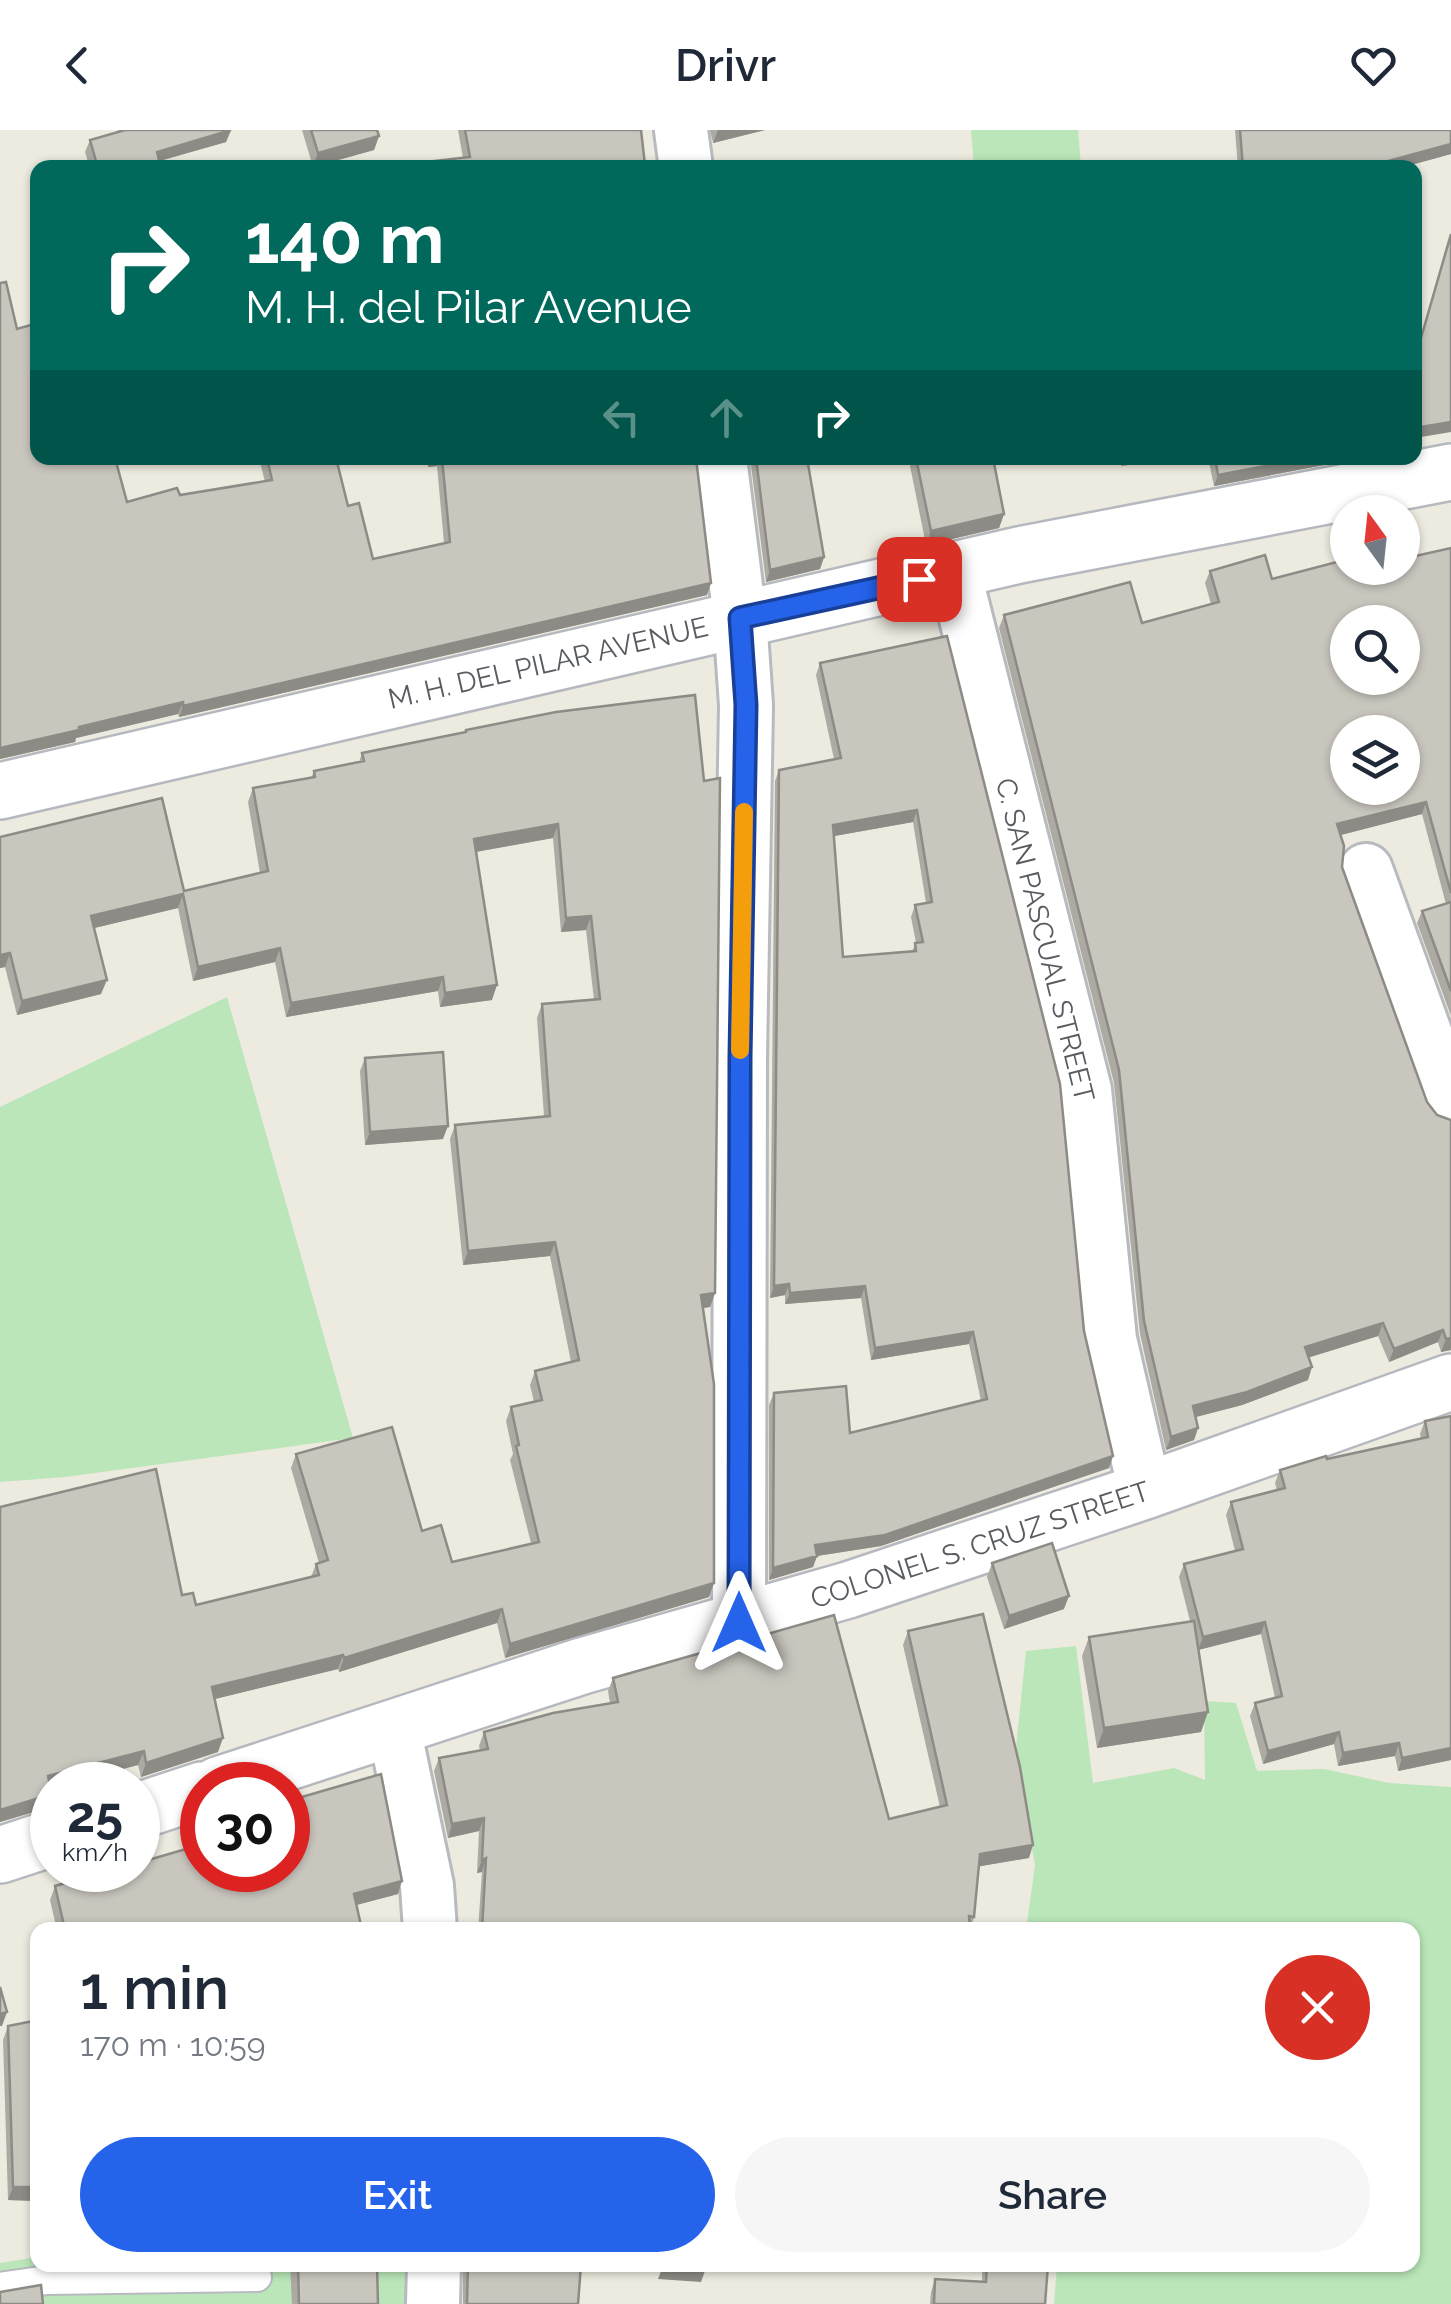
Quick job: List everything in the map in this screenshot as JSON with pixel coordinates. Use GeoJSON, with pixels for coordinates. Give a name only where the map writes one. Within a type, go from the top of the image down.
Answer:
{"type":"FeatureCollection","features":[{"type":"Feature","properties":{"kind":"main road","name":"M. H. DEL PILAR AVENUE"},"geometry":{"type":"LineString","coordinates":[[0,791],[1019,555],[1451,472]]}},
{"type":"Feature","properties":{"kind":"main road","name":"COLONEL S. CRUZ STREET"},"geometry":{"type":"LineString","coordinates":[[289,1762],[582,1666],[739,1623],[1145,1490],[1451,1382]]}},
{"type":"Feature","properties":{"kind":"main road"},"geometry":{"type":"LineString","coordinates":[[0,1855],[30,1845]]}},
{"type":"Feature","properties":{"kind":"street"},"geometry":{"type":"LineString","coordinates":[[681,130],[685,160]]}},
{"type":"Feature","properties":{"kind":"street"},"geometry":{"type":"LineString","coordinates":[[721,465],[740,618],[746,705],[740,1057],[739,1623]]}},
{"type":"Feature","properties":{"kind":"street","name":"C. SAN PASCUAL STREET"},"geometry":{"type":"LineString","coordinates":[[954,571],[1085,1090],[1110,1339],[1145,1490]]}},
{"type":"Feature","properties":{"kind":"street"},"geometry":{"type":"LineString","coordinates":[[1366,870],[1451,1104]]}},
{"type":"Feature","properties":{"kind":"street"},"geometry":{"type":"LineString","coordinates":[[394,1728],[428,1886],[430,1922]]}},
{"type":"Feature","properties":{"kind":"street"},"geometry":{"type":"LineString","coordinates":[[433,2304],[434,2272]]}},
{"type":"Feature","properties":{"kind":"lane"},"geometry":{"type":"LineString","coordinates":[[0,2287],[48,2292],[257,2277]]}},
{"type":"Feature","properties":{"kind":"green space"},"geometry":{"type":"Polygon","coordinates":[[[971,130],[1078,130],[1080,160],[973,160],[971,130]]]}},
{"type":"Feature","properties":{"kind":"green space"},"geometry":{"type":"Polygon","coordinates":[[[227,997],[353,1438],[65,1477],[0,1482],[0,1107],[227,997]]]}},
{"type":"Feature","properties":{"kind":"green space"},"geometry":{"type":"Polygon","coordinates":[[[1076,1646],[1093,1783],[1174,1768],[1205,1780],[1204,1701],[1236,1703],[1257,1771],[1324,1769],[1389,1783],[1451,1787],[1451,2304],[1054,2304],[1056,2272],[1420,2272],[1420,1922],[1027,1922],[1035,1865],[1015,1757],[1026,1651],[1076,1646]]]}},
{"type":"Feature","properties":{"kind":"green space"},"geometry":{"type":"Polygon","coordinates":[[[30,2258],[30,2272],[405,2272],[406,2304],[0,2304],[0,2263],[30,2258]]]}},
{"type":"Feature","properties":{"kind":"building"},"geometry":{"type":"Polygon","coordinates":[[[125,130],[231,130],[157,152],[159,160],[96,160],[90,140],[125,130]]]}},
{"type":"Feature","properties":{"kind":"building"},"geometry":{"type":"Polygon","coordinates":[[[311,130],[377,130],[379,136],[318,153],[311,130]]]}},
{"type":"Feature","properties":{"kind":"building"},"geometry":{"type":"Polygon","coordinates":[[[465,130],[641,130],[644,160],[443,160],[470,157],[465,130]]]}},
{"type":"Feature","properties":{"kind":"building"},"geometry":{"type":"Polygon","coordinates":[[[1240,130],[1451,130],[1451,144],[1391,160],[1242,160],[1240,130]]]}},
{"type":"Feature","properties":{"kind":"building"},"geometry":{"type":"Polygon","coordinates":[[[1451,234],[1451,422],[1422,427],[1422,335],[1451,234]]]}},
{"type":"Feature","properties":{"kind":"building"},"geometry":{"type":"Polygon","coordinates":[[[6,282],[17,329],[30,325],[30,465],[117,465],[127,502],[177,488],[180,495],[272,480],[269,465],[338,465],[348,506],[359,503],[373,559],[450,542],[443,465],[697,465],[711,583],[183,706],[183,702],[0,748],[0,283],[6,282]]]}},
{"type":"Feature","properties":{"kind":"building"},"geometry":{"type":"Polygon","coordinates":[[[757,465],[808,465],[824,557],[770,570],[757,465]]]}},
{"type":"Feature","properties":{"kind":"building"},"geometry":{"type":"Polygon","coordinates":[[[917,465],[994,465],[1004,514],[931,531],[917,465]]]}},
{"type":"Feature","properties":{"kind":"building"},"geometry":{"type":"Polygon","coordinates":[[[1216,465],[1270,465],[1218,475],[1216,465]]]}},
{"type":"Feature","properties":{"kind":"building"},"geometry":{"type":"Polygon","coordinates":[[[1451,548],[1451,893],[1426,802],[1420,803],[1420,715],[1330,715],[1330,805],[1414,805],[1337,824],[1344,846],[1342,867],[1427,1102],[1437,1115],[1451,1120],[1451,1338],[1446,1339],[1443,1330],[1394,1349],[1383,1323],[1305,1347],[1312,1367],[1247,1392],[1193,1406],[1198,1428],[1171,1437],[1144,1321],[1119,1070],[1004,615],[1130,582],[1142,623],[1219,602],[1210,571],[1265,555],[1272,579],[1330,564],[1330,585],[1420,585],[1420,555],[1451,548]]]}},
{"type":"Feature","properties":{"kind":"building"},"geometry":{"type":"Polygon","coordinates":[[[947,636],[1060,1084],[1084,1331],[1113,1456],[885,1535],[815,1545],[817,1556],[773,1568],[774,1393],[846,1386],[850,1433],[987,1399],[973,1332],[875,1348],[865,1286],[790,1293],[789,1284],[774,1286],[779,770],[841,758],[820,663],[947,636]],[[917,810],[833,825],[843,957],[916,951],[915,943],[923,942],[915,905],[932,902],[917,810]]]}},
{"type":"Feature","properties":{"kind":"building"},"geometry":{"type":"Polygon","coordinates":[[[695,695],[704,781],[720,778],[715,1293],[701,1295],[714,1384],[714,1583],[510,1644],[502,1609],[344,1658],[343,1655],[212,1687],[223,1738],[149,1762],[144,1751],[102,1762],[30,1762],[30,1801],[0,1810],[0,1507],[156,1469],[182,1595],[193,1593],[196,1605],[319,1575],[316,1564],[328,1560],[296,1454],[392,1427],[422,1531],[441,1525],[452,1562],[539,1542],[516,1446],[519,1445],[511,1407],[542,1400],[535,1371],[579,1360],[555,1242],[468,1251],[455,1125],[550,1116],[542,1004],[600,999],[591,916],[566,918],[558,824],[474,839],[497,985],[445,993],[443,977],[291,1003],[280,948],[198,967],[183,894],[91,916],[107,980],[22,1001],[10,953],[0,955],[0,837],[162,798],[184,891],[268,871],[253,788],[315,777],[314,771],[364,761],[362,753],[556,712],[695,695]]]}},
{"type":"Feature","properties":{"kind":"building"},"geometry":{"type":"Polygon","coordinates":[[[1451,902],[1451,991],[1422,911],[1451,902]]]}},
{"type":"Feature","properties":{"kind":"building"},"geometry":{"type":"Polygon","coordinates":[[[443,1052],[448,1126],[370,1132],[365,1058],[443,1052]]]}},
{"type":"Feature","properties":{"kind":"building"},"geometry":{"type":"Polygon","coordinates":[[[1451,1416],[1451,1748],[1402,1758],[1399,1743],[1343,1753],[1339,1732],[1268,1751],[1255,1703],[1282,1696],[1265,1622],[1203,1637],[1184,1564],[1243,1549],[1231,1502],[1285,1488],[1280,1470],[1326,1456],[1327,1459],[1428,1437],[1425,1421],[1451,1416]]]}},
{"type":"Feature","properties":{"kind":"building"},"geometry":{"type":"Polygon","coordinates":[[[1052,1543],[1069,1596],[1009,1616],[992,1563],[1052,1543]]]}},
{"type":"Feature","properties":{"kind":"building"},"geometry":{"type":"Polygon","coordinates":[[[983,1614],[1020,1767],[1033,1845],[980,1854],[974,1917],[969,1916],[969,1922],[482,1922],[484,1818],[452,1824],[439,1758],[488,1749],[484,1732],[553,1713],[618,1702],[613,1678],[834,1615],[889,1819],[947,1805],[908,1631],[983,1614]]]}},
{"type":"Feature","properties":{"kind":"building"},"geometry":{"type":"Polygon","coordinates":[[[1194,1621],[1208,1712],[1104,1728],[1089,1637],[1194,1621]]]}},
{"type":"Feature","properties":{"kind":"building"},"geometry":{"type":"Polygon","coordinates":[[[381,1774],[402,1881],[354,1894],[360,1922],[63,1922],[56,1892],[160,1892],[160,1857],[180,1851],[180,1892],[310,1892],[310,1795],[381,1774]]]}},
{"type":"Feature","properties":{"kind":"building"},"geometry":{"type":"Polygon","coordinates":[[[0,1987],[7,2012],[0,2014],[0,1987]]]}},
{"type":"Feature","properties":{"kind":"building"},"geometry":{"type":"Polygon","coordinates":[[[30,2022],[30,2187],[13,2187],[8,2026],[30,2022]]]}},
{"type":"Feature","properties":{"kind":"building"},"geometry":{"type":"Polygon","coordinates":[[[298,2272],[377,2272],[378,2304],[299,2304],[298,2272]]]}},
{"type":"Feature","properties":{"kind":"building"},"geometry":{"type":"Polygon","coordinates":[[[468,2272],[580,2272],[578,2304],[467,2304],[468,2272]]]}},
{"type":"Feature","properties":{"kind":"building"},"geometry":{"type":"Polygon","coordinates":[[[987,2272],[1047,2272],[1045,2304],[934,2304],[935,2279],[986,2282],[987,2272]]]}},
{"type":"Feature","properties":{"kind":"building"},"geometry":{"type":"Polygon","coordinates":[[[41,2285],[43,2304],[0,2304],[0,2292],[41,2285]]]}},
{"type":"Feature","properties":{"kind":"slow traffic"},"geometry":{"type":"LineString","coordinates":[[740,1050],[744,812]]}},
{"type":"Feature","properties":{"kind":"route"},"geometry":{"type":"LineString","coordinates":[[739,1623],[740,1057],[746,705],[740,618],[919,579]]}}]}
